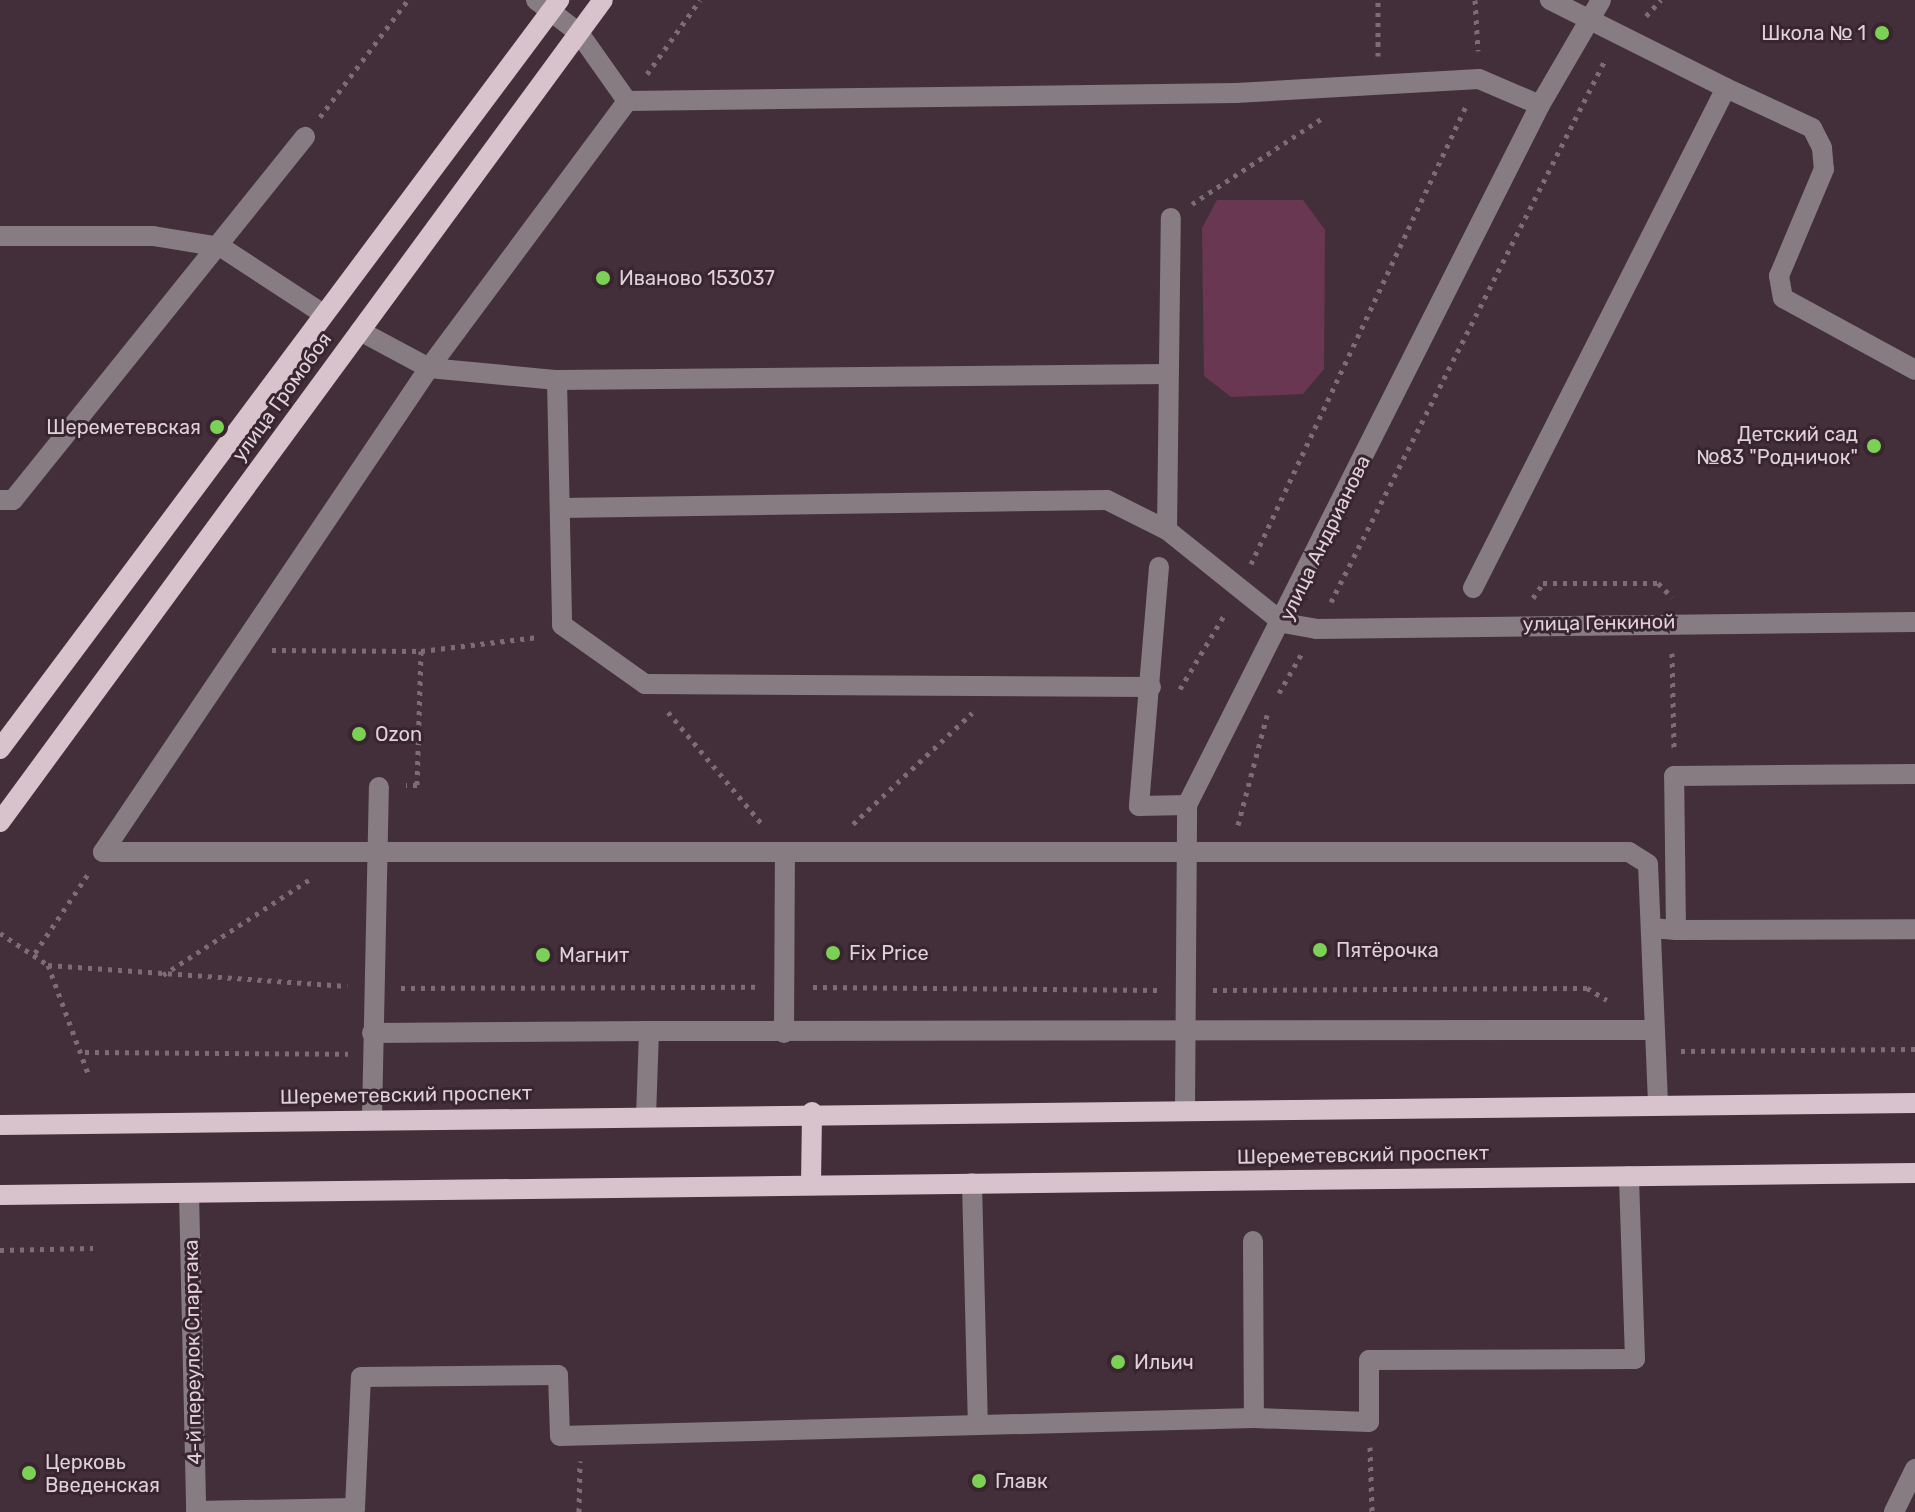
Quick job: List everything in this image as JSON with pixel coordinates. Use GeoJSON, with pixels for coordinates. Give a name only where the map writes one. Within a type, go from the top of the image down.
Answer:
{"type":"FeatureCollection","features":[{"type":"Feature","properties":{"kind":"main road","name":"улица Громобоя"},"geometry":{"type":"LineString","coordinates":[[0,822],[603,0]]}},
{"type":"Feature","properties":{"kind":"main road","name":"улица Громобоя"},"geometry":{"type":"LineString","coordinates":[[0,749],[549,4]]}},
{"type":"Feature","properties":{"kind":"main road","name":"Шереметевский проспект"},"geometry":{"type":"LineString","coordinates":[[0,1125],[372,1117],[646,1117],[812,1112],[1915,1103]]}},
{"type":"Feature","properties":{"kind":"main road"},"geometry":{"type":"LineString","coordinates":[[0,1111],[24,1124]]}},
{"type":"Feature","properties":{"kind":"main road"},"geometry":{"type":"LineString","coordinates":[[811,1185],[812,1112]]}},
{"type":"Feature","properties":{"kind":"main road","name":"Шереметевский проспект"},"geometry":{"type":"LineString","coordinates":[[0,1195],[1915,1173]]}},
{"type":"Feature","properties":{"kind":"street"},"geometry":{"type":"LineString","coordinates":[[1550,0],[1592,5],[1625,34],[1726,88],[1812,128],[1822,148],[1824,169],[1779,276],[1783,298],[1915,370]]}},
{"type":"Feature","properties":{"kind":"street"},"geometry":{"type":"LineString","coordinates":[[549,4],[579,33],[627,101]]}},
{"type":"Feature","properties":{"kind":"street","name":"улица Андрианова"},"geometry":{"type":"LineString","coordinates":[[1185,1109],[1181,1036],[1187,805],[1283,623],[1592,5]]}},
{"type":"Feature","properties":{"kind":"street"},"geometry":{"type":"LineString","coordinates":[[627,101],[1236,93],[1378,81],[1479,79],[1540,105]]}},
{"type":"Feature","properties":{"kind":"street"},"geometry":{"type":"LineString","coordinates":[[1473,588],[1726,88]]}},
{"type":"Feature","properties":{"kind":"street"},"geometry":{"type":"LineString","coordinates":[[103,852],[429,368],[627,101]]}},
{"type":"Feature","properties":{"kind":"street"},"geometry":{"type":"LineString","coordinates":[[0,500],[13,500],[221,247],[305,137]]}},
{"type":"Feature","properties":{"kind":"street"},"geometry":{"type":"LineString","coordinates":[[1167,530],[1171,218]]}},
{"type":"Feature","properties":{"kind":"street"},"geometry":{"type":"LineString","coordinates":[[0,236],[153,236],[221,247],[322,313]]}},
{"type":"Feature","properties":{"kind":"street"},"geometry":{"type":"LineString","coordinates":[[360,331],[429,368],[557,380],[1167,374]]}},
{"type":"Feature","properties":{"kind":"street"},"geometry":{"type":"LineString","coordinates":[[557,380],[562,625],[645,684],[1151,687]]}},
{"type":"Feature","properties":{"kind":"street"},"geometry":{"type":"LineString","coordinates":[[560,508],[1107,500],[1167,530],[1283,623]]}},
{"type":"Feature","properties":{"kind":"street"},"geometry":{"type":"LineString","coordinates":[[1159,567],[1139,806],[1187,805]]}},
{"type":"Feature","properties":{"kind":"street","name":"улица Генкиной"},"geometry":{"type":"LineString","coordinates":[[1283,623],[1316,629],[1915,622]]}},
{"type":"Feature","properties":{"kind":"street"},"geometry":{"type":"LineString","coordinates":[[1676,930],[1674,776],[1915,774]]}},
{"type":"Feature","properties":{"kind":"street"},"geometry":{"type":"LineString","coordinates":[[372,1117],[371,988],[379,787]]}},
{"type":"Feature","properties":{"kind":"street"},"geometry":{"type":"LineString","coordinates":[[103,852],[376,854],[1235,849],[1629,852],[1648,864],[1658,1106]]}},
{"type":"Feature","properties":{"kind":"street"},"geometry":{"type":"LineString","coordinates":[[784,1033],[785,852]]}},
{"type":"Feature","properties":{"kind":"street"},"geometry":{"type":"LineString","coordinates":[[1652,928],[1915,929]]}},
{"type":"Feature","properties":{"kind":"street"},"geometry":{"type":"LineString","coordinates":[[372,1033],[649,1031],[1181,1036],[1654,1030]]}},
{"type":"Feature","properties":{"kind":"street"},"geometry":{"type":"LineString","coordinates":[[646,1117],[649,1031]]}},
{"type":"Feature","properties":{"kind":"street"},"geometry":{"type":"LineString","coordinates":[[196,1512],[355,1510],[361,1377],[558,1375],[560,1436],[1254,1418],[1369,1422],[1369,1360],[1635,1359],[1629,1176]]}},
{"type":"Feature","properties":{"kind":"street"},"geometry":{"type":"LineString","coordinates":[[972,1183],[978,1425]]}},
{"type":"Feature","properties":{"kind":"street","name":"4-й переулок Спартака"},"geometry":{"type":"LineString","coordinates":[[189,1193],[196,1512]]}},
{"type":"Feature","properties":{"kind":"street"},"geometry":{"type":"LineString","coordinates":[[1253,1241],[1254,1418]]}},
{"type":"Feature","properties":{"kind":"street"},"geometry":{"type":"LineString","coordinates":[[1894,1512],[1915,1469]]}},
{"type":"Feature","properties":{"kind":"path"},"geometry":{"type":"LineString","coordinates":[[305,137],[408,0]]}},
{"type":"Feature","properties":{"kind":"path"},"geometry":{"type":"LineString","coordinates":[[627,101],[700,0]]}},
{"type":"Feature","properties":{"kind":"path"},"geometry":{"type":"LineString","coordinates":[[1171,218],[1378,81],[1378,0]]}},
{"type":"Feature","properties":{"kind":"path"},"geometry":{"type":"LineString","coordinates":[[1175,702],[1239,590],[1479,79],[1475,0]]}},
{"type":"Feature","properties":{"kind":"path"},"geometry":{"type":"LineString","coordinates":[[1276,697],[1316,629],[1597,70],[1625,34],[1661,0]]}},
{"type":"Feature","properties":{"kind":"path"},"geometry":{"type":"LineString","coordinates":[[239,649],[421,651],[529,642],[562,625]]}},
{"type":"Feature","properties":{"kind":"path"},"geometry":{"type":"LineString","coordinates":[[1672,639],[1674,776]]}},
{"type":"Feature","properties":{"kind":"path"},"geometry":{"type":"LineString","coordinates":[[379,787],[417,785],[421,651]]}},
{"type":"Feature","properties":{"kind":"path"},"geometry":{"type":"LineString","coordinates":[[645,684],[785,852]]}},
{"type":"Feature","properties":{"kind":"path"},"geometry":{"type":"LineString","coordinates":[[823,852],[1001,686]]}},
{"type":"Feature","properties":{"kind":"path"},"geometry":{"type":"LineString","coordinates":[[1235,849],[1268,711]]}},
{"type":"Feature","properties":{"kind":"path"},"geometry":{"type":"LineString","coordinates":[[35,953],[103,852]]}},
{"type":"Feature","properties":{"kind":"path"},"geometry":{"type":"LineString","coordinates":[[162,976],[350,854]]}},
{"type":"Feature","properties":{"kind":"path"},"geometry":{"type":"LineString","coordinates":[[0,933],[35,953],[48,965],[85,1052],[88,1073]]}},
{"type":"Feature","properties":{"kind":"path"},"geometry":{"type":"LineString","coordinates":[[48,965],[162,976],[371,988],[1587,988],[1614,1005]]}},
{"type":"Feature","properties":{"kind":"path"},"geometry":{"type":"LineString","coordinates":[[1654,1030],[1679,1051],[1915,1049]]}},
{"type":"Feature","properties":{"kind":"path"},"geometry":{"type":"LineString","coordinates":[[85,1052],[373,1054]]}},
{"type":"Feature","properties":{"kind":"path"},"geometry":{"type":"LineString","coordinates":[[0,1250],[93,1248]]}},
{"type":"Feature","properties":{"kind":"path"},"geometry":{"type":"LineString","coordinates":[[1369,1422],[1372,1512]]}},
{"type":"Feature","properties":{"kind":"path"},"geometry":{"type":"LineString","coordinates":[[579,1512],[581,1436]]}},
{"type":"Feature","properties":{"kind":"shaded area"},"geometry":{"type":"Polygon","coordinates":[[[1217,200],[1303,200],[1325,230],[1324,369],[1303,394],[1231,397],[1204,376],[1202,228],[1217,200]]]}},
{"type":"Feature","properties":{"kind":"place","name":"Школа № 1"},"geometry":{"type":"Point","coordinates":[1882,33]}},
{"type":"Feature","properties":{"kind":"place","name":"Иваново 153037"},"geometry":{"type":"Point","coordinates":[603,278]}},
{"type":"Feature","properties":{"kind":"place","name":"Шереметевская"},"geometry":{"type":"Point","coordinates":[217,427]}},
{"type":"Feature","properties":{"kind":"place","name":"Детский сад №83 \"Родничок\""},"geometry":{"type":"Point","coordinates":[1874,446]}},
{"type":"Feature","properties":{"kind":"place","name":"Ozon"},"geometry":{"type":"Point","coordinates":[359,734]}},
{"type":"Feature","properties":{"kind":"place","name":"Пятёрочка"},"geometry":{"type":"Point","coordinates":[1320,950]}},
{"type":"Feature","properties":{"kind":"place","name":"Fix Price"},"geometry":{"type":"Point","coordinates":[833,953]}},
{"type":"Feature","properties":{"kind":"place","name":"Магнит"},"geometry":{"type":"Point","coordinates":[543,955]}},
{"type":"Feature","properties":{"kind":"place","name":"Ильич"},"geometry":{"type":"Point","coordinates":[1118,1362]}},
{"type":"Feature","properties":{"kind":"place","name":"Церковь Введенская"},"geometry":{"type":"Point","coordinates":[29,1473]}},
{"type":"Feature","properties":{"kind":"place","name":"Главк"},"geometry":{"type":"Point","coordinates":[979,1481]}}]}
